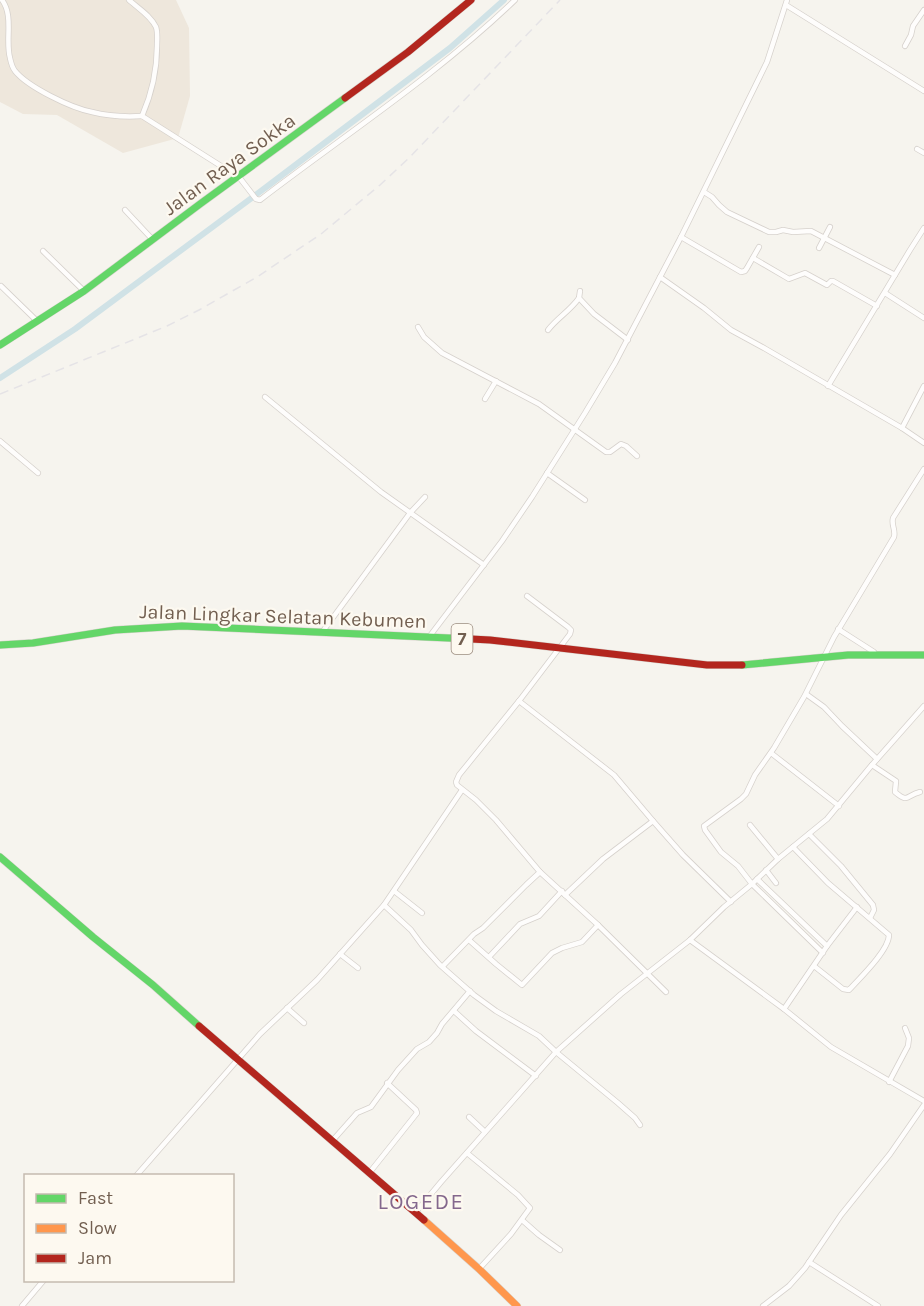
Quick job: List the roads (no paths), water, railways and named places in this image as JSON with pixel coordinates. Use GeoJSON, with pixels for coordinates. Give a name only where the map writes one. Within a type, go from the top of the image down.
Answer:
{"type":"FeatureCollection","features":[{"type":"Feature","properties":{"kind":"main road","name":"Jalan Raya Sokka"},"geometry":{"type":"LineString","coordinates":[[0,345],[84,291],[336,106],[471,0]]}},
{"type":"Feature","properties":{"kind":"main road","name":"Jalan Lingkar Selatan Kebumen"},"geometry":{"type":"LineString","coordinates":[[0,645],[34,643],[113,630],[157,626],[238,627],[490,640],[707,665],[768,664],[824,657],[876,654],[924,655]]}},
{"type":"Feature","properties":{"kind":"main road"},"geometry":{"type":"LineString","coordinates":[[0,857],[370,1172],[517,1306]]}},
{"type":"Feature","properties":{"kind":"street"},"geometry":{"type":"LineString","coordinates":[[2,0],[8,16],[8,50],[12,66],[25,80],[62,101],[84,110],[130,117],[142,116],[240,176],[258,200],[433,71],[515,0]]}},
{"type":"Feature","properties":{"kind":"street"},"geometry":{"type":"LineString","coordinates":[[129,0],[151,20],[158,35],[158,57],[154,82],[142,116]]}},
{"type":"Feature","properties":{"kind":"street"},"geometry":{"type":"LineString","coordinates":[[429,637],[502,542],[575,430],[628,340],[767,62],[787,2],[924,92]]}},
{"type":"Feature","properties":{"kind":"street"},"geometry":{"type":"LineString","coordinates":[[905,46],[913,26],[924,10]]}},
{"type":"Feature","properties":{"kind":"street"},"geometry":{"type":"LineString","coordinates":[[0,43],[8,39]]}},
{"type":"Feature","properties":{"kind":"street"},"geometry":{"type":"LineString","coordinates":[[916,148],[924,153]]}},
{"type":"Feature","properties":{"kind":"street"},"geometry":{"type":"LineString","coordinates":[[704,192],[728,212],[769,232],[809,231],[825,237],[895,275]]}},
{"type":"Feature","properties":{"kind":"street"},"geometry":{"type":"LineString","coordinates":[[125,210],[153,240]]}},
{"type":"Feature","properties":{"kind":"street"},"geometry":{"type":"LineString","coordinates":[[819,248],[830,227]]}},
{"type":"Feature","properties":{"kind":"street"},"geometry":{"type":"LineString","coordinates":[[828,386],[924,228]]}},
{"type":"Feature","properties":{"kind":"street"},"geometry":{"type":"LineString","coordinates":[[681,237],[741,272],[745,271],[759,247]]}},
{"type":"Feature","properties":{"kind":"street"},"geometry":{"type":"LineString","coordinates":[[43,251],[84,291]]}},
{"type":"Feature","properties":{"kind":"street"},"geometry":{"type":"LineString","coordinates":[[753,258],[790,279],[806,273],[827,285],[834,281],[877,306]]}},
{"type":"Feature","properties":{"kind":"street"},"geometry":{"type":"LineString","coordinates":[[660,277],[734,332],[902,428],[924,443]]}},
{"type":"Feature","properties":{"kind":"street"},"geometry":{"type":"LineString","coordinates":[[1,286],[38,321]]}},
{"type":"Feature","properties":{"kind":"street"},"geometry":{"type":"LineString","coordinates":[[548,330],[573,306],[579,298],[580,291]]}},
{"type":"Feature","properties":{"kind":"street"},"geometry":{"type":"LineString","coordinates":[[885,293],[924,318]]}},
{"type":"Feature","properties":{"kind":"street"},"geometry":{"type":"LineString","coordinates":[[579,298],[594,314],[628,340]]}},
{"type":"Feature","properties":{"kind":"street"},"geometry":{"type":"LineString","coordinates":[[418,327],[424,337],[442,353],[539,404],[608,453],[621,444],[637,456]]}},
{"type":"Feature","properties":{"kind":"street"},"geometry":{"type":"LineString","coordinates":[[484,399],[495,381]]}},
{"type":"Feature","properties":{"kind":"street"},"geometry":{"type":"LineString","coordinates":[[902,428],[924,386]]}},
{"type":"Feature","properties":{"kind":"street"},"geometry":{"type":"LineString","coordinates":[[265,397],[381,492],[484,565]]}},
{"type":"Feature","properties":{"kind":"street"},"geometry":{"type":"LineString","coordinates":[[0,441],[38,473]]}},
{"type":"Feature","properties":{"kind":"street"},"geometry":{"type":"LineString","coordinates":[[823,953],[752,884],[738,866],[721,852],[704,826],[746,794],[806,694],[827,648],[894,537],[893,518],[924,469]]}},
{"type":"Feature","properties":{"kind":"street"},"geometry":{"type":"LineString","coordinates":[[547,473],[585,500]]}},
{"type":"Feature","properties":{"kind":"street"},"geometry":{"type":"LineString","coordinates":[[321,633],[410,513],[425,497]]}},
{"type":"Feature","properties":{"kind":"street"},"geometry":{"type":"LineString","coordinates":[[527,596],[570,629],[570,634],[459,775],[457,785],[496,820],[540,872],[666,992]]}},
{"type":"Feature","properties":{"kind":"street"},"geometry":{"type":"LineString","coordinates":[[838,629],[876,654]]}},
{"type":"Feature","properties":{"kind":"street"},"geometry":{"type":"LineString","coordinates":[[806,694],[830,711],[842,726],[878,759]]}},
{"type":"Feature","properties":{"kind":"street"},"geometry":{"type":"LineString","coordinates":[[519,701],[614,775],[683,855],[731,902]]}},
{"type":"Feature","properties":{"kind":"street"},"geometry":{"type":"LineString","coordinates":[[416,1212],[556,1052],[621,994],[690,940],[778,859],[827,819],[924,706]]}},
{"type":"Feature","properties":{"kind":"street"},"geometry":{"type":"LineString","coordinates":[[771,753],[839,806]]}},
{"type":"Feature","properties":{"kind":"street"},"geometry":{"type":"LineString","coordinates":[[872,765],[896,781],[895,792],[905,798],[920,792]]}},
{"type":"Feature","properties":{"kind":"street"},"geometry":{"type":"LineString","coordinates":[[138,1174],[260,1034],[317,980],[384,905],[462,790]]}},
{"type":"Feature","properties":{"kind":"street"},"geometry":{"type":"LineString","coordinates":[[489,957],[520,924],[539,916],[603,859],[652,820]]}},
{"type":"Feature","properties":{"kind":"street"},"geometry":{"type":"LineString","coordinates":[[750,825],[778,859]]}},
{"type":"Feature","properties":{"kind":"street"},"geometry":{"type":"LineString","coordinates":[[809,834],[841,866],[873,904],[874,910],[870,918]]}},
{"type":"Feature","properties":{"kind":"street"},"geometry":{"type":"LineString","coordinates":[[793,847],[820,875],[889,934],[886,946],[849,990],[842,988],[814,966]]}},
{"type":"Feature","properties":{"kind":"street"},"geometry":{"type":"LineString","coordinates":[[766,870],[776,884]]}},
{"type":"Feature","properties":{"kind":"street"},"geometry":{"type":"LineString","coordinates":[[442,966],[540,872]]}},
{"type":"Feature","properties":{"kind":"street"},"geometry":{"type":"LineString","coordinates":[[757,879],[827,946]]}},
{"type":"Feature","properties":{"kind":"street"},"geometry":{"type":"LineString","coordinates":[[394,891],[422,913]]}},
{"type":"Feature","properties":{"kind":"street"},"geometry":{"type":"LineString","coordinates":[[384,905],[401,919],[428,952],[470,991],[496,1011],[539,1036],[618,1103],[640,1125]]}},
{"type":"Feature","properties":{"kind":"street"},"geometry":{"type":"LineString","coordinates":[[784,1009],[857,907]]}},
{"type":"Feature","properties":{"kind":"street"},"geometry":{"type":"LineString","coordinates":[[469,940],[522,985],[552,953],[582,942],[598,925]]}},
{"type":"Feature","properties":{"kind":"street"},"geometry":{"type":"LineString","coordinates":[[690,940],[784,1009],[831,1047],[924,1103],[890,1154],[841,1215],[795,1280],[763,1306]]}},
{"type":"Feature","properties":{"kind":"street"},"geometry":{"type":"LineString","coordinates":[[340,954],[358,968]]}},
{"type":"Feature","properties":{"kind":"street"},"geometry":{"type":"LineString","coordinates":[[333,1140],[357,1113],[370,1107],[387,1083],[417,1049],[429,1042],[470,991]]}},
{"type":"Feature","properties":{"kind":"street"},"geometry":{"type":"LineString","coordinates":[[287,1008],[304,1023]]}},
{"type":"Feature","properties":{"kind":"street"},"geometry":{"type":"LineString","coordinates":[[454,1011],[536,1076]]}},
{"type":"Feature","properties":{"kind":"street"},"geometry":{"type":"LineString","coordinates":[[889,1082],[908,1046],[909,1038],[905,1028]]}},
{"type":"Feature","properties":{"kind":"street"},"geometry":{"type":"LineString","coordinates":[[370,1172],[417,1112],[387,1083]]}},
{"type":"Feature","properties":{"kind":"street"},"geometry":{"type":"LineString","coordinates":[[469,1117],[485,1132]]}},
{"type":"Feature","properties":{"kind":"street"},"geometry":{"type":"LineString","coordinates":[[467,1153],[511,1189],[530,1209],[479,1269]]}},
{"type":"Feature","properties":{"kind":"street"},"geometry":{"type":"LineString","coordinates":[[522,1220],[560,1250]]}},
{"type":"Feature","properties":{"kind":"street"},"geometry":{"type":"LineString","coordinates":[[809,1262],[875,1305]]}},
{"type":"Feature","properties":{"kind":"street"},"geometry":{"type":"LineString","coordinates":[[22,1306],[43,1282]]}},
{"type":"Feature","properties":{"kind":"waterway"},"geometry":{"type":"LineString","coordinates":[[0,378],[75,329],[269,185],[450,48],[504,0]]}},
{"type":"Feature","properties":{"kind":"railway"},"geometry":{"type":"LineString","coordinates":[[0,394],[167,326],[257,277],[321,234],[409,158],[560,0]]}},
{"type":"Feature","properties":{"kind":"district","name":"LOGEDE"},"geometry":{"type":"Point","coordinates":[421,1201]}}]}
